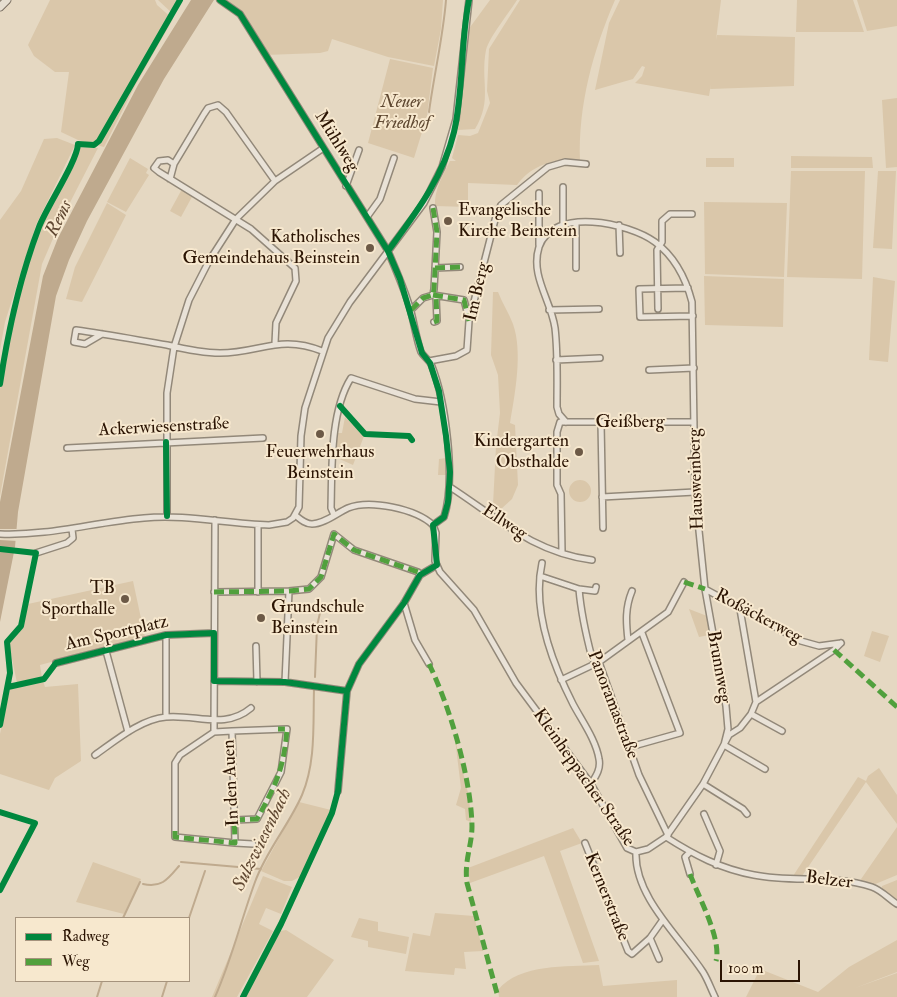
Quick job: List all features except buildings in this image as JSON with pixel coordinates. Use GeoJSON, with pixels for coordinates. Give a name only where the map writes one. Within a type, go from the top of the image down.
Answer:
{"type":"FeatureCollection","features":[{"type":"Feature","properties":{"kind":"main road"},"geometry":{"type":"LineString","coordinates":[[0,7],[7,0]]}},
{"type":"Feature","properties":{"kind":"street","name":"Mühlweg"},"geometry":{"type":"LineString","coordinates":[[220,0],[240,14],[322,149],[388,251],[410,310]]}},
{"type":"Feature","properties":{"kind":"street"},"geometry":{"type":"LineString","coordinates":[[0,534],[20,535],[72,529],[108,522],[167,516],[258,525],[284,524],[295,515],[300,502],[301,436],[305,408],[322,351],[350,302],[424,203],[450,148],[456,119],[469,0]]}},
{"type":"Feature","properties":{"kind":"street"},"geometry":{"type":"LineString","coordinates":[[170,179],[174,164],[204,114],[208,108],[218,105],[226,112],[275,181]]}},
{"type":"Feature","properties":{"kind":"street"},"geometry":{"type":"LineString","coordinates":[[167,516],[167,393],[174,347],[197,285],[236,219],[275,181],[322,149]]}},
{"type":"Feature","properties":{"kind":"street"},"geometry":{"type":"LineString","coordinates":[[346,186],[359,150]]}},
{"type":"Feature","properties":{"kind":"street"},"geometry":{"type":"LineString","coordinates":[[367,217],[380,199],[394,158]]}},
{"type":"Feature","properties":{"kind":"street"},"geometry":{"type":"LineString","coordinates":[[174,164],[163,159],[154,168],[251,229],[295,268],[296,281],[276,324],[275,343]]}},
{"type":"Feature","properties":{"kind":"street","name":"Im Berg"},"geometry":{"type":"LineString","coordinates":[[429,361],[464,353],[469,346],[469,321],[496,216],[501,205],[548,167],[565,162],[586,164]]}},
{"type":"Feature","properties":{"kind":"street"},"geometry":{"type":"LineString","coordinates":[[540,246],[550,233],[563,225],[562,187]]}},
{"type":"Feature","properties":{"kind":"street"},"geometry":{"type":"LineString","coordinates":[[540,193],[538,278],[554,325],[557,407],[559,414],[566,422]]}},
{"type":"Feature","properties":{"kind":"street"},"geometry":{"type":"LineString","coordinates":[[433,208],[437,232],[434,296],[437,322],[434,322]]}},
{"type":"Feature","properties":{"kind":"street"},"geometry":{"type":"LineString","coordinates":[[658,309],[658,250],[662,221],[670,214],[692,214]]}},
{"type":"Feature","properties":{"kind":"street","name":"Hausweinberg"},"geometry":{"type":"LineString","coordinates":[[563,225],[594,222],[633,229],[660,246],[677,265],[688,288],[693,316],[695,492],[705,589]]}},
{"type":"Feature","properties":{"kind":"street"},"geometry":{"type":"LineString","coordinates":[[576,224],[576,268]]}},
{"type":"Feature","properties":{"kind":"street"},"geometry":{"type":"LineString","coordinates":[[619,225],[620,253]]}},
{"type":"Feature","properties":{"kind":"street"},"geometry":{"type":"LineString","coordinates":[[436,268],[460,267]]}},
{"type":"Feature","properties":{"kind":"street"},"geometry":{"type":"LineString","coordinates":[[688,288],[639,289],[640,316],[693,316]]}},
{"type":"Feature","properties":{"kind":"street"},"geometry":{"type":"LineString","coordinates":[[433,525],[444,517],[450,488],[450,466],[441,402],[429,361],[422,353],[410,310],[423,298],[434,296],[464,300],[469,321]]}},
{"type":"Feature","properties":{"kind":"street"},"geometry":{"type":"LineString","coordinates":[[549,310],[598,309]]}},
{"type":"Feature","properties":{"kind":"street"},"geometry":{"type":"LineString","coordinates":[[102,334],[85,344],[74,342],[76,330],[102,334],[174,347],[220,354],[248,350],[275,343],[307,345],[322,351]]}},
{"type":"Feature","properties":{"kind":"street"},"geometry":{"type":"LineString","coordinates":[[556,360],[600,358]]}},
{"type":"Feature","properties":{"kind":"street"},"geometry":{"type":"LineString","coordinates":[[649,370],[694,368]]}},
{"type":"Feature","properties":{"kind":"street"},"geometry":{"type":"LineString","coordinates":[[334,515],[331,508],[333,447],[345,388],[351,378],[415,399],[441,402]]}},
{"type":"Feature","properties":{"kind":"street"},"geometry":{"type":"LineString","coordinates":[[562,552],[561,494],[557,484],[557,432],[560,422],[566,422]]}},
{"type":"Feature","properties":{"kind":"street","name":"Geißberg"},"geometry":{"type":"LineString","coordinates":[[566,422],[694,422]]}},
{"type":"Feature","properties":{"kind":"street"},"geometry":{"type":"LineString","coordinates":[[601,423],[603,528]]}},
{"type":"Feature","properties":{"kind":"street","name":"Ackerwiesenstraße"},"geometry":{"type":"LineString","coordinates":[[66,448],[263,438]]}},
{"type":"Feature","properties":{"kind":"street","name":"Ellweg"},"geometry":{"type":"LineString","coordinates":[[450,488],[514,532],[542,546],[592,560]]}},
{"type":"Feature","properties":{"kind":"street"},"geometry":{"type":"LineString","coordinates":[[602,497],[695,492]]}},
{"type":"Feature","properties":{"kind":"street"},"geometry":{"type":"LineString","coordinates":[[295,515],[312,524],[354,506],[379,505],[426,519],[433,525],[437,565],[420,575],[404,603],[359,664],[347,691],[338,791]]}},
{"type":"Feature","properties":{"kind":"street","name":"In den Auen"},"geometry":{"type":"LineString","coordinates":[[214,732],[215,520]]}},
{"type":"Feature","properties":{"kind":"street"},"geometry":{"type":"LineString","coordinates":[[258,525],[258,592]]}},
{"type":"Feature","properties":{"kind":"street"},"geometry":{"type":"LineString","coordinates":[[36,553],[67,543],[73,538],[72,529]]}},
{"type":"Feature","properties":{"kind":"street"},"geometry":{"type":"LineString","coordinates":[[214,592],[289,591],[312,587],[318,580],[334,534],[354,550],[420,575]]}},
{"type":"Feature","properties":{"kind":"street"},"geometry":{"type":"LineString","coordinates":[[542,563],[540,605],[545,628],[561,680],[595,746],[599,760],[598,771],[591,784]]}},
{"type":"Feature","properties":{"kind":"street","name":"Kleinheppacher Straße"},"geometry":{"type":"LineString","coordinates":[[437,565],[450,585],[474,610],[516,683],[591,784],[627,848],[636,852],[636,862],[654,908],[662,921],[678,938],[704,973],[715,997]]}},
{"type":"Feature","properties":{"kind":"street"},"geometry":{"type":"LineString","coordinates":[[540,576],[579,589],[595,591],[596,587]]}},
{"type":"Feature","properties":{"kind":"street"},"geometry":{"type":"LineString","coordinates":[[561,680],[599,662],[628,640],[642,633],[668,612],[684,582]]}},
{"type":"Feature","properties":{"kind":"street","name":"Panoramastraße"},"geometry":{"type":"LineString","coordinates":[[579,589],[581,614],[592,658],[599,662],[639,775],[667,836]]}},
{"type":"Feature","properties":{"kind":"street","name":"Roßäckerweg"},"geometry":{"type":"LineString","coordinates":[[705,589],[801,642],[822,645],[841,643],[830,653]]}},
{"type":"Feature","properties":{"kind":"street","name":"Brunnweg"},"geometry":{"type":"LineString","coordinates":[[705,589],[726,706],[728,729],[724,745]]}},
{"type":"Feature","properties":{"kind":"street"},"geometry":{"type":"LineString","coordinates":[[285,682],[289,591]]}},
{"type":"Feature","properties":{"kind":"street"},"geometry":{"type":"LineString","coordinates":[[628,640],[626,622],[627,603],[632,591]]}},
{"type":"Feature","properties":{"kind":"street"},"geometry":{"type":"LineString","coordinates":[[404,603],[415,640],[429,664]]}},
{"type":"Feature","properties":{"kind":"street"},"geometry":{"type":"LineString","coordinates":[[740,609],[756,702],[830,653],[822,645]]}},
{"type":"Feature","properties":{"kind":"street","name":"Am Sportplatz"},"geometry":{"type":"LineString","coordinates":[[56,663],[166,635],[214,633]]}},
{"type":"Feature","properties":{"kind":"street"},"geometry":{"type":"LineString","coordinates":[[630,747],[680,733],[642,633]]}},
{"type":"Feature","properties":{"kind":"street"},"geometry":{"type":"LineString","coordinates":[[166,635],[166,716]]}},
{"type":"Feature","properties":{"kind":"street"},"geometry":{"type":"LineString","coordinates":[[256,646],[257,682]]}},
{"type":"Feature","properties":{"kind":"street"},"geometry":{"type":"LineString","coordinates":[[106,651],[128,732]]}},
{"type":"Feature","properties":{"kind":"street"},"geometry":{"type":"LineString","coordinates":[[214,681],[285,682],[347,691]]}},
{"type":"Feature","properties":{"kind":"street","name":"Brunnweg"},"geometry":{"type":"LineString","coordinates":[[636,852],[648,850],[667,836],[704,784],[729,734],[740,728],[751,714],[756,702]]}},
{"type":"Feature","properties":{"kind":"street"},"geometry":{"type":"LineString","coordinates":[[95,755],[128,732],[166,716],[214,721],[241,716],[251,708]]}},
{"type":"Feature","properties":{"kind":"street","name":"Brunnweg"},"geometry":{"type":"LineString","coordinates":[[751,714],[782,731]]}},
{"type":"Feature","properties":{"kind":"street"},"geometry":{"type":"LineString","coordinates":[[232,731],[287,729],[281,772],[262,811],[257,819],[235,820]]}},
{"type":"Feature","properties":{"kind":"street","name":"In den Auen"},"geometry":{"type":"LineString","coordinates":[[232,731],[235,842],[175,838],[175,763],[180,755],[214,732],[232,731]]}},
{"type":"Feature","properties":{"kind":"street"},"geometry":{"type":"LineString","coordinates":[[724,745],[765,769]]}},
{"type":"Feature","properties":{"kind":"street"},"geometry":{"type":"LineString","coordinates":[[704,784],[743,808],[747,814]]}},
{"type":"Feature","properties":{"kind":"street"},"geometry":{"type":"LineString","coordinates":[[704,814],[720,851],[716,865]]}},
{"type":"Feature","properties":{"kind":"street","name":"Belzer"},"geometry":{"type":"LineString","coordinates":[[667,836],[690,852],[716,865],[756,876],[833,879],[873,887],[897,904]]}},
{"type":"Feature","properties":{"kind":"street"},"geometry":{"type":"LineString","coordinates":[[235,842],[253,844]]}},
{"type":"Feature","properties":{"kind":"street","name":"Kernerstraße"},"geometry":{"type":"LineString","coordinates":[[584,843],[628,950],[632,954],[650,938],[662,921]]}},
{"type":"Feature","properties":{"kind":"street"},"geometry":{"type":"LineString","coordinates":[[690,852],[684,857],[690,874]]}},
{"type":"Feature","properties":{"kind":"street","name":"Kernerstraße"},"geometry":{"type":"LineString","coordinates":[[650,938],[659,959]]}},
{"type":"Feature","properties":{"kind":"green space"},"geometry":{"type":"Polygon","coordinates":[[[50,0],[155,0],[157,5],[173,19],[136,84],[104,147],[78,140],[61,132],[69,72],[55,72],[34,56],[28,45],[50,0]]]}},
{"type":"Feature","properties":{"kind":"green space"},"geometry":{"type":"Polygon","coordinates":[[[158,0],[181,0],[173,14],[158,0]]]}},
{"type":"Feature","properties":{"kind":"green space"},"geometry":{"type":"Polygon","coordinates":[[[216,0],[443,0],[441,29],[434,66],[388,57],[332,39],[328,51],[320,53],[265,55],[239,15],[216,0]]]}},
{"type":"Feature","properties":{"kind":"green space"},"geometry":{"type":"Polygon","coordinates":[[[490,0],[517,0],[495,31],[486,50],[484,71],[485,99],[480,119],[475,129],[458,130],[468,30],[490,0]]]}},
{"type":"Feature","properties":{"kind":"green space"},"geometry":{"type":"Polygon","coordinates":[[[520,0],[615,0],[600,39],[588,79],[582,119],[580,161],[562,160],[545,164],[530,172],[517,185],[468,183],[468,207],[435,206],[437,188],[442,177],[450,161],[456,161],[452,158],[458,135],[470,136],[478,133],[490,103],[487,91],[489,49],[520,0]]]}},
{"type":"Feature","properties":{"kind":"green space"},"geometry":{"type":"Polygon","coordinates":[[[620,0],[721,0],[716,40],[717,35],[795,37],[794,86],[710,89],[709,96],[635,83],[642,76],[645,67],[642,66],[633,79],[595,90],[609,23],[620,0]]]}},
{"type":"Feature","properties":{"kind":"green space"},"geometry":{"type":"Polygon","coordinates":[[[797,0],[853,0],[864,32],[796,32],[797,0]]]}},
{"type":"Feature","properties":{"kind":"green space"},"geometry":{"type":"Polygon","coordinates":[[[857,0],[897,0],[897,26],[867,31],[857,0]]]}},
{"type":"Feature","properties":{"kind":"green space","name":"Neuer Friedhof"},"geometry":{"type":"Polygon","coordinates":[[[390,59],[433,68],[427,116],[414,158],[368,143],[390,59]]]}},
{"type":"Feature","properties":{"kind":"green space"},"geometry":{"type":"Polygon","coordinates":[[[897,98],[897,167],[886,168],[882,100],[897,98]]]}},
{"type":"Feature","properties":{"kind":"green space"},"geometry":{"type":"Polygon","coordinates":[[[57,138],[75,145],[36,225],[5,322],[0,350],[0,220],[21,191],[44,139],[57,138]]]}},
{"type":"Feature","properties":{"kind":"green space"},"geometry":{"type":"Polygon","coordinates":[[[80,147],[98,148],[61,220],[42,264],[0,496],[0,389],[12,320],[35,242],[48,209],[80,147]]]}},
{"type":"Feature","properties":{"kind":"green space"},"geometry":{"type":"Polygon","coordinates":[[[791,156],[872,157],[873,168],[791,168],[791,156]]]}},
{"type":"Feature","properties":{"kind":"green space"},"geometry":{"type":"Polygon","coordinates":[[[130,158],[148,169],[146,173],[149,175],[126,212],[107,202],[130,158]]]}},
{"type":"Feature","properties":{"kind":"green space"},"geometry":{"type":"Polygon","coordinates":[[[706,158],[734,158],[734,167],[706,167],[706,158]]]}},
{"type":"Feature","properties":{"kind":"green space"},"geometry":{"type":"Polygon","coordinates":[[[791,171],[865,171],[862,279],[787,277],[791,171]]]}},
{"type":"Feature","properties":{"kind":"green space"},"geometry":{"type":"Polygon","coordinates":[[[878,171],[896,171],[892,249],[873,248],[878,171]]]}},
{"type":"Feature","properties":{"kind":"green space"},"geometry":{"type":"Polygon","coordinates":[[[182,189],[193,195],[181,217],[170,211],[182,189]]]}},
{"type":"Feature","properties":{"kind":"green space"},"geometry":{"type":"Polygon","coordinates":[[[704,202],[787,203],[784,277],[705,274],[704,202]]]}},
{"type":"Feature","properties":{"kind":"green space"},"geometry":{"type":"Polygon","coordinates":[[[107,203],[126,215],[82,302],[66,299],[75,267],[107,203]]]}},
{"type":"Feature","properties":{"kind":"green space"},"geometry":{"type":"Polygon","coordinates":[[[704,276],[784,279],[783,327],[705,325],[704,276]]]}},
{"type":"Feature","properties":{"kind":"green space"},"geometry":{"type":"Polygon","coordinates":[[[873,277],[895,281],[888,362],[869,360],[873,277]]]}},
{"type":"Feature","properties":{"kind":"green space"},"geometry":{"type":"Polygon","coordinates":[[[493,292],[498,292],[513,324],[518,360],[510,423],[515,425],[518,485],[512,499],[500,510],[493,505],[500,413],[498,375],[491,355],[493,292]]]}},
{"type":"Feature","properties":{"kind":"green space"},"geometry":{"type":"Polygon","coordinates":[[[345,417],[364,436],[353,465],[335,457],[338,433],[342,433],[345,417]]]}},
{"type":"Feature","properties":{"kind":"green space"},"geometry":{"type":"Polygon","coordinates":[[[446,458],[448,475],[438,475],[439,459],[446,458]]]}},
{"type":"Feature","properties":{"kind":"green space"},"geometry":{"type":"Polygon","coordinates":[[[580,480],[588,483],[591,491],[588,499],[580,502],[572,499],[569,491],[572,483],[580,480]]]}},
{"type":"Feature","properties":{"kind":"green space"},"geometry":{"type":"Polygon","coordinates":[[[133,581],[145,637],[40,665],[42,678],[17,683],[9,644],[23,628],[28,604],[133,581]]]}},
{"type":"Feature","properties":{"kind":"green space"},"geometry":{"type":"Polygon","coordinates":[[[689,609],[707,616],[709,635],[699,637],[689,609]]]}},
{"type":"Feature","properties":{"kind":"green space"},"geometry":{"type":"Polygon","coordinates":[[[872,631],[889,636],[880,662],[864,656],[872,631]]]}},
{"type":"Feature","properties":{"kind":"green space"},"geometry":{"type":"Polygon","coordinates":[[[43,681],[45,687],[78,684],[81,761],[55,778],[49,790],[0,774],[0,734],[10,689],[43,681]]]}},
{"type":"Feature","properties":{"kind":"green space"},"geometry":{"type":"Polygon","coordinates":[[[455,739],[469,797],[471,822],[466,820],[465,809],[456,805],[461,788],[455,739]]]}},
{"type":"Feature","properties":{"kind":"green space"},"geometry":{"type":"Polygon","coordinates":[[[879,768],[897,795],[897,824],[866,782],[802,876],[793,876],[858,777],[866,781],[868,776],[879,768]]]}},
{"type":"Feature","properties":{"kind":"green space"},"geometry":{"type":"Polygon","coordinates":[[[299,802],[331,810],[303,875],[292,881],[284,881],[261,871],[299,802]]]}},
{"type":"Feature","properties":{"kind":"green space"},"geometry":{"type":"Polygon","coordinates":[[[897,827],[897,875],[873,885],[859,882],[897,827]]]}},
{"type":"Feature","properties":{"kind":"green space"},"geometry":{"type":"Polygon","coordinates":[[[573,828],[582,843],[560,851],[599,961],[583,963],[544,856],[470,883],[468,868],[573,828]]]}},
{"type":"Feature","properties":{"kind":"green space"},"geometry":{"type":"Polygon","coordinates":[[[93,862],[141,879],[124,914],[76,902],[93,862]]]}},
{"type":"Feature","properties":{"kind":"green space"},"geometry":{"type":"Polygon","coordinates":[[[263,876],[292,887],[281,914],[266,908],[259,924],[273,931],[237,997],[212,997],[263,876]]]}},
{"type":"Feature","properties":{"kind":"green space"},"geometry":{"type":"Polygon","coordinates":[[[897,880],[897,902],[882,890],[882,886],[897,880]]]}},
{"type":"Feature","properties":{"kind":"green space"},"geometry":{"type":"Polygon","coordinates":[[[435,913],[474,916],[483,951],[464,952],[466,969],[455,968],[454,975],[405,971],[413,933],[430,936],[435,913]]]}},
{"type":"Feature","properties":{"kind":"green space"},"geometry":{"type":"Polygon","coordinates":[[[359,918],[378,922],[378,931],[409,937],[406,954],[368,947],[368,941],[351,937],[359,918]]]}},
{"type":"Feature","properties":{"kind":"green space"},"geometry":{"type":"Polygon","coordinates":[[[286,930],[334,960],[307,997],[245,997],[280,931],[286,930]]]}},
{"type":"Feature","properties":{"kind":"green space"},"geometry":{"type":"Polygon","coordinates":[[[897,940],[897,972],[855,988],[897,973],[897,997],[746,997],[760,969],[818,992],[849,967],[897,940]]]}},
{"type":"Feature","properties":{"kind":"green space"},"geometry":{"type":"Polygon","coordinates":[[[599,965],[603,986],[677,980],[677,997],[499,997],[498,990],[507,981],[531,971],[545,968],[599,965]]]}},
{"type":"Feature","properties":{"kind":"shaded area"},"geometry":{"type":"Polygon","coordinates":[[[191,0],[214,0],[164,79],[87,221],[69,260],[56,296],[18,512],[15,547],[0,622],[0,502],[43,276],[58,238],[138,85],[191,0]]]}},
{"type":"Feature","properties":{"kind":"pier"},"geometry":{"type":"Polygon","coordinates":[[[0,529],[19,529],[18,541],[0,540],[0,529]]]}},
{"type":"Feature","properties":{"kind":"waterway"},"geometry":{"type":"LineString","coordinates":[[429,112],[446,0]]}},
{"type":"Feature","properties":{"kind":"waterway","name":"Sulzwiesenbach"},"geometry":{"type":"LineString","coordinates":[[315,677],[317,626],[322,604]]}},
{"type":"Feature","properties":{"kind":"waterway","name":"Sulzwiesenbach"},"geometry":{"type":"LineString","coordinates":[[215,997],[260,871],[302,795],[312,756],[314,689]]}},
{"type":"Feature","properties":{"kind":"waterway"},"geometry":{"type":"LineString","coordinates":[[181,862],[261,869]]}},
{"type":"Feature","properties":{"kind":"waterway"},"geometry":{"type":"LineString","coordinates":[[143,884],[155,885],[160,883],[168,878],[179,866]]}},
{"type":"Feature","properties":{"kind":"waterway"},"geometry":{"type":"LineString","coordinates":[[189,917],[205,871]]}},
{"type":"Feature","properties":{"kind":"waterway"},"geometry":{"type":"LineString","coordinates":[[123,917],[140,882]]}},
{"type":"Feature","properties":{"kind":"waterway"},"geometry":{"type":"LineString","coordinates":[[97,997],[102,982]]}},
{"type":"Feature","properties":{"kind":"waterway"},"geometry":{"type":"LineString","coordinates":[[162,997],[167,982]]}},
{"type":"Feature","properties":{"kind":"marked path"},"geometry":{"type":"LineString","coordinates":[[411,310],[423,298],[433,295],[437,232],[433,208]]}},
{"type":"Feature","properties":{"kind":"marked path"},"geometry":{"type":"LineString","coordinates":[[435,268],[460,267]]}},
{"type":"Feature","properties":{"kind":"marked path"},"geometry":{"type":"LineString","coordinates":[[433,295],[464,300],[469,321]]}},
{"type":"Feature","properties":{"kind":"marked path"},"geometry":{"type":"LineString","coordinates":[[434,322],[437,321],[436,296]]}},
{"type":"Feature","properties":{"kind":"marked path"},"geometry":{"type":"LineString","coordinates":[[214,592],[309,589],[321,577],[334,534],[354,550],[418,572],[420,575]]}},
{"type":"Feature","properties":{"kind":"marked path"},"geometry":{"type":"LineString","coordinates":[[684,582],[705,589]]}},
{"type":"Feature","properties":{"kind":"marked path"},"geometry":{"type":"LineString","coordinates":[[834,650],[897,707]]}},
{"type":"Feature","properties":{"kind":"marked path"},"geometry":{"type":"LineString","coordinates":[[429,664],[452,721],[468,786],[472,826],[466,875],[467,883],[498,997]]}},
{"type":"Feature","properties":{"kind":"marked path"},"geometry":{"type":"LineString","coordinates":[[235,820],[257,819],[269,796],[278,776],[286,743],[287,729],[278,729]]}},
{"type":"Feature","properties":{"kind":"marked path"},"geometry":{"type":"LineString","coordinates":[[175,831],[175,837],[235,843],[234,810]]}},
{"type":"Feature","properties":{"kind":"marked path"},"geometry":{"type":"LineString","coordinates":[[690,874],[713,930],[716,941],[716,961]]}},
{"type":"Feature","properties":{"kind":"cycle path"},"geometry":{"type":"LineString","coordinates":[[0,384],[20,285],[43,218],[73,162],[78,144],[94,145],[99,141],[180,0]]}},
{"type":"Feature","properties":{"kind":"cycle path"},"geometry":{"type":"LineString","coordinates":[[220,0],[240,14],[388,251],[400,279],[422,353],[430,363],[439,391],[450,472],[448,502],[444,517],[433,525],[437,565],[420,575],[404,603],[359,664],[347,691],[338,791],[332,813],[281,924],[243,997]]}},
{"type":"Feature","properties":{"kind":"cycle path"},"geometry":{"type":"LineString","coordinates":[[388,251],[427,195],[449,149],[457,116],[464,33],[469,0]]}},
{"type":"Feature","properties":{"kind":"cycle path"},"geometry":{"type":"LineString","coordinates":[[340,406],[365,434],[409,436],[412,440]]}},
{"type":"Feature","properties":{"kind":"cycle path"},"geometry":{"type":"LineString","coordinates":[[166,442],[167,516]]}},
{"type":"Feature","properties":{"kind":"cycle path"},"geometry":{"type":"LineString","coordinates":[[0,549],[36,553],[21,626],[7,642],[10,673],[0,725]]}},
{"type":"Feature","properties":{"kind":"cycle path"},"geometry":{"type":"LineString","coordinates":[[8,687],[44,679],[56,663],[166,635],[214,633],[214,681],[285,682],[347,691]]}},
{"type":"Feature","properties":{"kind":"cycle path"},"geometry":{"type":"LineString","coordinates":[[0,812],[35,823],[0,890]]}},
{"type":"Feature","properties":{"kind":"place","name":"Evangelische Kirche Beinstein"},"geometry":{"type":"Point","coordinates":[448,221]}},
{"type":"Feature","properties":{"kind":"place","name":"Katholisches Gemeindehaus Beinstein"},"geometry":{"type":"Point","coordinates":[370,248]}},
{"type":"Feature","properties":{"kind":"place","name":"Feuerwehrhaus Beinstein"},"geometry":{"type":"Point","coordinates":[320,434]}},
{"type":"Feature","properties":{"kind":"place","name":"Kindergarten Obsthalde"},"geometry":{"type":"Point","coordinates":[579,452]}},
{"type":"Feature","properties":{"kind":"place","name":"TB Sporthalle"},"geometry":{"type":"Point","coordinates":[125,599]}},
{"type":"Feature","properties":{"kind":"place","name":"Grundschule Beinstein"},"geometry":{"type":"Point","coordinates":[261,618]}},
{"type":"Feature","properties":{"kind":"water label","name":"Rems"},"geometry":{"type":"Point","coordinates":[60,219]}}]}
